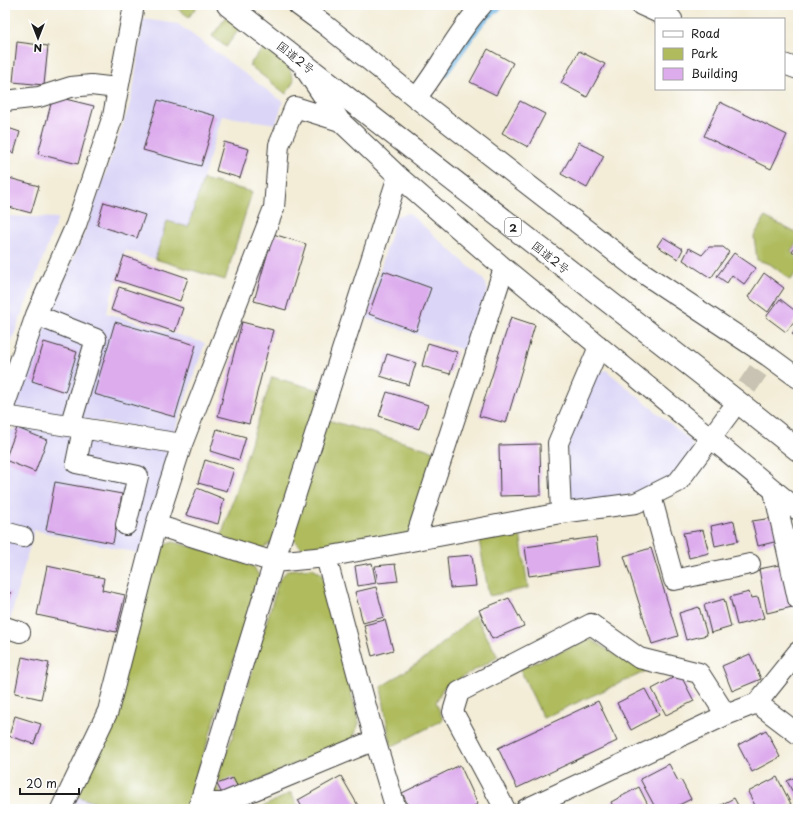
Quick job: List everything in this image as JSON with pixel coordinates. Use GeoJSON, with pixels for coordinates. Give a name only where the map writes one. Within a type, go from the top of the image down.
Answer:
{"type":"FeatureCollection","features":[{"type":"Feature","properties":{"kind":"highway","name":"国道2号"},"geometry":{"type":"LineString","coordinates":[[228,5],[798,450]]}},
{"type":"Feature","properties":{"kind":"street"},"geometry":{"type":"LineString","coordinates":[[5,404],[36,315],[76,225],[113,116],[134,5]]}},
{"type":"Feature","properties":{"kind":"street"},"geometry":{"type":"LineString","coordinates":[[298,5],[637,269],[765,361],[798,378]]}},
{"type":"Feature","properties":{"kind":"street"},"geometry":{"type":"LineString","coordinates":[[416,98],[426,86],[471,17],[482,5]]}},
{"type":"Feature","properties":{"kind":"street"},"geometry":{"type":"LineString","coordinates":[[641,5],[670,18]]}},
{"type":"Feature","properties":{"kind":"street"},"geometry":{"type":"LineString","coordinates":[[300,60],[340,121],[398,176],[504,268],[798,510]]}},
{"type":"Feature","properties":{"kind":"street"},"geometry":{"type":"LineString","coordinates":[[785,64],[798,69]]}},
{"type":"Feature","properties":{"kind":"street"},"geometry":{"type":"LineString","coordinates":[[5,101],[39,97],[71,87],[91,85],[118,88]]}},
{"type":"Feature","properties":{"kind":"street"},"geometry":{"type":"LineString","coordinates":[[61,809],[108,711],[156,525],[182,444],[274,208],[279,145],[295,107],[340,121]]}},
{"type":"Feature","properties":{"kind":"street"},"geometry":{"type":"LineString","coordinates":[[375,740],[223,802],[199,806],[274,562],[398,176]]}},
{"type":"Feature","properties":{"kind":"street"},"geometry":{"type":"LineString","coordinates":[[415,540],[504,268]]}},
{"type":"Feature","properties":{"kind":"street"},"geometry":{"type":"LineString","coordinates":[[36,315],[96,339],[77,428],[76,463],[138,476],[126,525]]}},
{"type":"Feature","properties":{"kind":"street"},"geometry":{"type":"LineString","coordinates":[[562,513],[558,443],[596,354],[598,345]]}},
{"type":"Feature","properties":{"kind":"street"},"geometry":{"type":"LineString","coordinates":[[156,525],[274,562],[326,557],[562,513],[636,503],[678,482],[730,412]]}},
{"type":"Feature","properties":{"kind":"street"},"geometry":{"type":"LineString","coordinates":[[5,416],[182,444]]}},
{"type":"Feature","properties":{"kind":"street"},"geometry":{"type":"LineString","coordinates":[[774,491],[798,599]]}},
{"type":"Feature","properties":{"kind":"street"},"geometry":{"type":"LineString","coordinates":[[651,496],[674,580],[750,564]]}},
{"type":"Feature","properties":{"kind":"street"},"geometry":{"type":"LineString","coordinates":[[326,557],[375,740],[396,809]]}},
{"type":"Feature","properties":{"kind":"street"},"geometry":{"type":"LineString","coordinates":[[505,809],[453,712],[459,692],[591,624],[639,658],[700,672],[726,715]]}},
{"type":"Feature","properties":{"kind":"street"},"geometry":{"type":"LineString","coordinates":[[526,809],[726,715],[757,703],[798,652]]}},
{"type":"Feature","properties":{"kind":"street"},"geometry":{"type":"LineString","coordinates":[[757,703],[798,734]]}},
{"type":"Feature","properties":{"kind":"shaded area"},"geometry":{"type":"Polygon","coordinates":[[[143,19],[178,24],[283,102],[276,124],[222,116],[188,227],[167,222],[155,259],[125,250],[106,313],[205,343],[174,433],[13,408],[56,298],[84,234],[129,107],[134,85],[143,19]]]}},
{"type":"Feature","properties":{"kind":"shaded area"},"geometry":{"type":"Polygon","coordinates":[[[409,213],[483,279],[488,290],[469,352],[366,318],[396,216],[409,213]]]}},
{"type":"Feature","properties":{"kind":"shaded area"},"geometry":{"type":"Polygon","coordinates":[[[5,216],[58,218],[5,359],[5,216]]]}},
{"type":"Feature","properties":{"kind":"shaded area"},"geometry":{"type":"Polygon","coordinates":[[[606,370],[691,441],[694,453],[677,475],[649,491],[577,505],[567,496],[567,438],[596,373],[606,370]]]}},
{"type":"Feature","properties":{"kind":"shaded area"},"geometry":{"type":"Polygon","coordinates":[[[22,427],[164,449],[169,457],[141,554],[34,530],[5,639],[5,432],[22,427]]]}},
{"type":"Feature","properties":{"kind":"shaded area"},"geometry":{"type":"Polygon","coordinates":[[[76,796],[115,809],[71,809],[76,796]]]}},
{"type":"Feature","properties":{"kind":"green space"},"geometry":{"type":"Polygon","coordinates":[[[176,5],[198,5],[189,17],[175,7],[176,5]]]}},
{"type":"Feature","properties":{"kind":"green space"},"geometry":{"type":"Polygon","coordinates":[[[227,16],[241,27],[226,47],[212,36],[227,16]]]}},
{"type":"Feature","properties":{"kind":"green space"},"geometry":{"type":"Polygon","coordinates":[[[266,45],[287,61],[294,81],[286,94],[249,65],[266,45]]]}},
{"type":"Feature","properties":{"kind":"green space"},"geometry":{"type":"Polygon","coordinates":[[[203,179],[252,192],[225,280],[155,259],[167,221],[188,227],[203,179]]]}},
{"type":"Feature","properties":{"kind":"green space"},"geometry":{"type":"Polygon","coordinates":[[[765,217],[798,234],[798,239],[791,252],[798,259],[798,270],[791,280],[770,264],[757,260],[754,236],[765,217]]]}},
{"type":"Feature","properties":{"kind":"green space"},"geometry":{"type":"Polygon","coordinates":[[[272,377],[322,391],[273,541],[260,550],[221,537],[272,377]]]}},
{"type":"Feature","properties":{"kind":"green space"},"geometry":{"type":"Polygon","coordinates":[[[328,420],[434,451],[411,529],[405,535],[305,551],[291,537],[328,420]]]}},
{"type":"Feature","properties":{"kind":"green space"},"geometry":{"type":"Polygon","coordinates":[[[520,533],[528,588],[489,596],[479,540],[520,533]]]}},
{"type":"Feature","properties":{"kind":"green space"},"geometry":{"type":"Polygon","coordinates":[[[173,542],[213,552],[254,567],[260,578],[186,809],[115,809],[76,796],[158,547],[173,542]]]}},
{"type":"Feature","properties":{"kind":"green space"},"geometry":{"type":"Polygon","coordinates":[[[313,568],[322,574],[359,723],[353,739],[223,796],[211,792],[232,738],[279,580],[288,570],[313,568]]]}},
{"type":"Feature","properties":{"kind":"green space"},"geometry":{"type":"Polygon","coordinates":[[[475,615],[498,657],[443,688],[436,702],[443,720],[391,747],[381,687],[427,657],[475,615]]]}},
{"type":"Feature","properties":{"kind":"green space"},"geometry":{"type":"Polygon","coordinates":[[[590,639],[629,663],[649,670],[543,718],[520,669],[590,639]]]}},
{"type":"Feature","properties":{"kind":"green space"},"geometry":{"type":"Polygon","coordinates":[[[291,793],[299,809],[258,809],[291,793]]]}},
{"type":"Feature","properties":{"kind":"building"},"geometry":{"type":"Polygon","coordinates":[[[104,5],[104,7],[92,6],[104,5]]]}},
{"type":"Feature","properties":{"kind":"building"},"geometry":{"type":"Polygon","coordinates":[[[17,42],[48,46],[44,85],[13,82],[17,42]]]}},
{"type":"Feature","properties":{"kind":"building"},"geometry":{"type":"Polygon","coordinates":[[[488,49],[513,63],[496,95],[470,82],[488,49]]]}},
{"type":"Feature","properties":{"kind":"building"},"geometry":{"type":"Polygon","coordinates":[[[579,51],[605,64],[587,97],[561,83],[579,51]]]}},
{"type":"Feature","properties":{"kind":"building"},"geometry":{"type":"Polygon","coordinates":[[[53,96],[94,106],[78,164],[38,154],[53,96]]]}},
{"type":"Feature","properties":{"kind":"building"},"geometry":{"type":"Polygon","coordinates":[[[158,100],[216,116],[201,166],[143,150],[158,100]]]}},
{"type":"Feature","properties":{"kind":"building"},"geometry":{"type":"Polygon","coordinates":[[[520,101],[545,114],[528,147],[502,133],[520,101]]]}},
{"type":"Feature","properties":{"kind":"building"},"geometry":{"type":"Polygon","coordinates":[[[720,102],[787,135],[771,169],[704,136],[720,102]]]}},
{"type":"Feature","properties":{"kind":"building"},"geometry":{"type":"Polygon","coordinates":[[[5,127],[20,132],[14,153],[5,150],[5,127]]]}},
{"type":"Feature","properties":{"kind":"building"},"geometry":{"type":"Polygon","coordinates":[[[224,142],[249,149],[240,178],[216,171],[224,142]]]}},
{"type":"Feature","properties":{"kind":"building"},"geometry":{"type":"Polygon","coordinates":[[[579,142],[604,156],[587,188],[561,174],[579,142]]]}},
{"type":"Feature","properties":{"kind":"building"},"geometry":{"type":"Polygon","coordinates":[[[5,177],[39,186],[31,213],[5,206],[5,177]]]}},
{"type":"Feature","properties":{"kind":"building"},"geometry":{"type":"Polygon","coordinates":[[[104,202],[145,215],[137,238],[97,225],[104,202]]]}},
{"type":"Feature","properties":{"kind":"building"},"geometry":{"type":"Polygon","coordinates":[[[273,234],[306,244],[286,310],[254,301],[273,234]]]}},
{"type":"Feature","properties":{"kind":"building"},"geometry":{"type":"Polygon","coordinates":[[[663,237],[683,249],[678,259],[657,246],[663,237]]]}},
{"type":"Feature","properties":{"kind":"building"},"geometry":{"type":"Polygon","coordinates":[[[798,243],[798,255],[792,251],[798,243]]]}},
{"type":"Feature","properties":{"kind":"building"},"geometry":{"type":"Polygon","coordinates":[[[709,247],[723,247],[729,252],[711,278],[683,260],[689,248],[702,255],[709,247]]]}},
{"type":"Feature","properties":{"kind":"building"},"geometry":{"type":"Polygon","coordinates":[[[734,253],[756,268],[744,284],[732,275],[727,283],[717,276],[734,253]]]}},
{"type":"Feature","properties":{"kind":"building"},"geometry":{"type":"Polygon","coordinates":[[[124,256],[188,278],[180,301],[116,280],[124,256]]]}},
{"type":"Feature","properties":{"kind":"building"},"geometry":{"type":"Polygon","coordinates":[[[384,271],[431,288],[416,331],[369,314],[384,271]]]}},
{"type":"Feature","properties":{"kind":"building"},"geometry":{"type":"Polygon","coordinates":[[[764,273],[784,288],[768,312],[748,297],[764,273]]]}},
{"type":"Feature","properties":{"kind":"building"},"geometry":{"type":"Polygon","coordinates":[[[119,287],[183,308],[175,332],[111,310],[119,287]]]}},
{"type":"Feature","properties":{"kind":"building"},"geometry":{"type":"Polygon","coordinates":[[[780,299],[798,313],[798,316],[786,332],[766,317],[780,299]]]}},
{"type":"Feature","properties":{"kind":"building"},"geometry":{"type":"Polygon","coordinates":[[[511,317],[535,325],[506,423],[479,416],[511,317]]]}},
{"type":"Feature","properties":{"kind":"building"},"geometry":{"type":"Polygon","coordinates":[[[115,322],[196,345],[175,417],[94,394],[115,322]]]}},
{"type":"Feature","properties":{"kind":"building"},"geometry":{"type":"Polygon","coordinates":[[[242,322],[273,330],[249,424],[218,416],[242,322]]]}},
{"type":"Feature","properties":{"kind":"building"},"geometry":{"type":"Polygon","coordinates":[[[798,326],[798,338],[792,334],[798,326]]]}},
{"type":"Feature","properties":{"kind":"building"},"geometry":{"type":"Polygon","coordinates":[[[44,342],[77,352],[65,392],[32,381],[44,342]]]}},
{"type":"Feature","properties":{"kind":"building"},"geometry":{"type":"Polygon","coordinates":[[[428,343],[457,352],[450,374],[422,366],[428,343]]]}},
{"type":"Feature","properties":{"kind":"building"},"geometry":{"type":"Polygon","coordinates":[[[387,354],[416,363],[409,385],[380,376],[387,354]]]}},
{"type":"Feature","properties":{"kind":"building"},"geometry":{"type":"Polygon","coordinates":[[[387,392],[428,405],[419,429],[379,416],[387,392]]]}},
{"type":"Feature","properties":{"kind":"building"},"geometry":{"type":"Polygon","coordinates":[[[17,428],[47,440],[35,472],[5,460],[17,428]]]}},
{"type":"Feature","properties":{"kind":"building"},"geometry":{"type":"Polygon","coordinates":[[[217,429],[246,437],[239,460],[210,451],[217,429]]]}},
{"type":"Feature","properties":{"kind":"building"},"geometry":{"type":"Polygon","coordinates":[[[540,444],[541,495],[500,496],[499,445],[540,444]]]}},
{"type":"Feature","properties":{"kind":"building"},"geometry":{"type":"Polygon","coordinates":[[[205,460],[234,469],[227,491],[198,483],[205,460]]]}},
{"type":"Feature","properties":{"kind":"building"},"geometry":{"type":"Polygon","coordinates":[[[55,482],[122,494],[113,543],[46,530],[55,482]]]}},
{"type":"Feature","properties":{"kind":"building"},"geometry":{"type":"Polygon","coordinates":[[[197,488],[224,499],[218,524],[186,515],[197,488]]]}},
{"type":"Feature","properties":{"kind":"building"},"geometry":{"type":"Polygon","coordinates":[[[773,518],[778,541],[758,546],[752,521],[773,518]]]}},
{"type":"Feature","properties":{"kind":"building"},"geometry":{"type":"Polygon","coordinates":[[[734,521],[738,541],[715,546],[711,526],[734,521]]]}},
{"type":"Feature","properties":{"kind":"building"},"geometry":{"type":"Polygon","coordinates":[[[703,530],[709,553],[689,558],[683,533],[703,530]]]}},
{"type":"Feature","properties":{"kind":"building"},"geometry":{"type":"Polygon","coordinates":[[[596,537],[600,566],[529,576],[525,547],[596,537]]]}},
{"type":"Feature","properties":{"kind":"building"},"geometry":{"type":"Polygon","coordinates":[[[651,548],[678,636],[652,644],[624,556],[651,548]]]}},
{"type":"Feature","properties":{"kind":"building"},"geometry":{"type":"Polygon","coordinates":[[[472,555],[476,586],[450,588],[447,557],[472,555]]]}},
{"type":"Feature","properties":{"kind":"building"},"geometry":{"type":"Polygon","coordinates":[[[372,563],[376,583],[358,586],[355,566],[372,563]]]}},
{"type":"Feature","properties":{"kind":"building"},"geometry":{"type":"Polygon","coordinates":[[[395,564],[398,581],[378,583],[375,566],[395,564]]]}},
{"type":"Feature","properties":{"kind":"building"},"geometry":{"type":"Polygon","coordinates":[[[784,564],[792,607],[767,613],[759,569],[784,564]]]}},
{"type":"Feature","properties":{"kind":"building"},"geometry":{"type":"Polygon","coordinates":[[[47,566],[104,578],[102,590],[125,595],[116,632],[37,615],[47,566]]]}},
{"type":"Feature","properties":{"kind":"building"},"geometry":{"type":"Polygon","coordinates":[[[376,587],[384,617],[363,623],[355,592],[376,587]]]}},
{"type":"Feature","properties":{"kind":"building"},"geometry":{"type":"Polygon","coordinates":[[[5,591],[11,593],[5,611],[5,591]]]}},
{"type":"Feature","properties":{"kind":"building"},"geometry":{"type":"Polygon","coordinates":[[[749,592],[751,598],[758,597],[764,618],[737,625],[730,597],[749,592]]]}},
{"type":"Feature","properties":{"kind":"building"},"geometry":{"type":"Polygon","coordinates":[[[509,598],[524,626],[492,639],[479,610],[509,598]]]}},
{"type":"Feature","properties":{"kind":"building"},"geometry":{"type":"Polygon","coordinates":[[[724,599],[731,627],[711,633],[704,605],[724,599]]]}},
{"type":"Feature","properties":{"kind":"building"},"geometry":{"type":"Polygon","coordinates":[[[699,607],[707,635],[686,640],[679,613],[699,607]]]}},
{"type":"Feature","properties":{"kind":"building"},"geometry":{"type":"Polygon","coordinates":[[[385,620],[393,650],[372,656],[364,625],[385,620]]]}},
{"type":"Feature","properties":{"kind":"building"},"geometry":{"type":"Polygon","coordinates":[[[750,654],[761,679],[732,691],[722,666],[750,654]]]}},
{"type":"Feature","properties":{"kind":"building"},"geometry":{"type":"Polygon","coordinates":[[[22,657],[49,663],[41,699],[15,693],[22,657]]]}},
{"type":"Feature","properties":{"kind":"building"},"geometry":{"type":"Polygon","coordinates":[[[680,674],[694,701],[666,715],[652,689],[680,674]]]}},
{"type":"Feature","properties":{"kind":"building"},"geometry":{"type":"Polygon","coordinates":[[[645,689],[659,715],[631,730],[617,703],[645,689]]]}},
{"type":"Feature","properties":{"kind":"building"},"geometry":{"type":"Polygon","coordinates":[[[598,701],[617,741],[517,788],[498,748],[598,701]]]}},
{"type":"Feature","properties":{"kind":"building"},"geometry":{"type":"Polygon","coordinates":[[[15,716],[41,724],[34,744],[9,736],[15,716]]]}},
{"type":"Feature","properties":{"kind":"building"},"geometry":{"type":"Polygon","coordinates":[[[766,730],[780,757],[752,772],[738,745],[766,730]]]}},
{"type":"Feature","properties":{"kind":"building"},"geometry":{"type":"Polygon","coordinates":[[[669,764],[678,781],[681,780],[691,799],[671,809],[656,809],[640,779],[669,764]]]}},
{"type":"Feature","properties":{"kind":"building"},"geometry":{"type":"Polygon","coordinates":[[[460,765],[478,804],[468,809],[410,809],[402,793],[460,765]]]}},
{"type":"Feature","properties":{"kind":"building"},"geometry":{"type":"Polygon","coordinates":[[[341,776],[360,809],[303,809],[298,800],[341,776]]]}},
{"type":"Feature","properties":{"kind":"building"},"geometry":{"type":"Polygon","coordinates":[[[798,776],[798,802],[787,781],[798,776]]]}},
{"type":"Feature","properties":{"kind":"building"},"geometry":{"type":"Polygon","coordinates":[[[777,777],[791,804],[780,809],[757,809],[748,792],[777,777]]]}},
{"type":"Feature","properties":{"kind":"building"},"geometry":{"type":"Polygon","coordinates":[[[233,778],[239,789],[223,796],[217,784],[233,778]]]}},
{"type":"Feature","properties":{"kind":"building"},"geometry":{"type":"Polygon","coordinates":[[[639,787],[650,809],[614,809],[611,802],[639,787]]]}},
{"type":"Feature","properties":{"kind":"building"},"geometry":{"type":"Polygon","coordinates":[[[734,798],[740,809],[713,809],[734,798]]]}},
{"type":"Feature","properties":{"kind":"waterway"},"geometry":{"type":"LineString","coordinates":[[445,74],[482,22],[502,5]]}},
{"type":"Feature","properties":{"kind":"tunnel"},"geometry":{"type":"LineString","coordinates":[[730,412],[762,365]]}}]}
